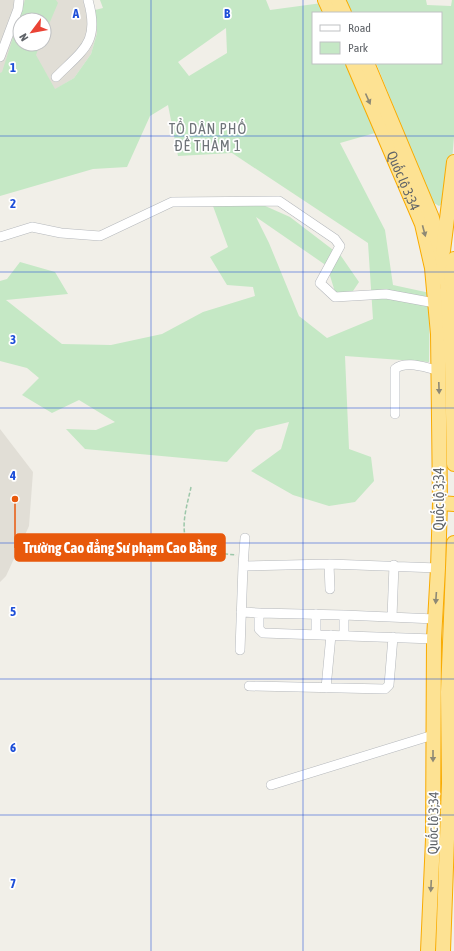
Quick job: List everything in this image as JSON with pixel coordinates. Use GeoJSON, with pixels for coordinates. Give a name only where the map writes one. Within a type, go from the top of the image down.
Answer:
{"type":"FeatureCollection","features":[{"type":"Feature","properties":{"kind":"highway"},"geometry":{"type":"LineString","coordinates":[[325,0],[331,12]]}},
{"type":"Feature","properties":{"kind":"highway"},"geometry":{"type":"LineString","coordinates":[[338,0],[344,12]]}},
{"type":"Feature","properties":{"kind":"highway","name":"Quốc lộ 3;34"},"geometry":{"type":"LineString","coordinates":[[352,64],[422,224],[442,303],[452,360],[454,464]]}},
{"type":"Feature","properties":{"kind":"highway","name":"Quốc lộ 3;34"},"geometry":{"type":"LineString","coordinates":[[367,64],[448,259]]}},
{"type":"Feature","properties":{"kind":"highway"},"geometry":{"type":"LineString","coordinates":[[442,303],[448,259],[454,162]]}},
{"type":"Feature","properties":{"kind":"highway"},"geometry":{"type":"LineString","coordinates":[[423,197],[430,206],[435,209],[440,209],[452,199]]}},
{"type":"Feature","properties":{"kind":"highway","name":"Quốc lộ 3;34"},"geometry":{"type":"LineString","coordinates":[[428,951],[434,839],[434,639],[438,568],[447,504],[438,370],[438,334],[442,303]]}},
{"type":"Feature","properties":{"kind":"highway","name":"Quốc lộ 3;34"},"geometry":{"type":"LineString","coordinates":[[443,951],[449,930],[450,840],[448,692],[454,543]]}},
{"type":"Feature","properties":{"kind":"highway"},"geometry":{"type":"LineString","coordinates":[[433,735],[449,735]]}},
{"type":"Feature","properties":{"kind":"highway"},"geometry":{"type":"LineString","coordinates":[[430,914],[449,930]]}},
{"type":"Feature","properties":{"kind":"street"},"geometry":{"type":"LineString","coordinates":[[0,57],[18,9],[19,0]]}},
{"type":"Feature","properties":{"kind":"street"},"geometry":{"type":"LineString","coordinates":[[56,77],[90,40],[93,32],[93,24],[88,0]]}},
{"type":"Feature","properties":{"kind":"street"},"geometry":{"type":"LineString","coordinates":[[0,237],[32,227],[61,233],[100,236],[172,202],[279,201],[335,239],[340,246],[320,282],[335,297],[386,294],[442,303]]}},
{"type":"Feature","properties":{"kind":"street"},"geometry":{"type":"LineString","coordinates":[[395,414],[395,369],[398,366],[411,365],[438,370]]}},
{"type":"Feature","properties":{"kind":"street"},"geometry":{"type":"LineString","coordinates":[[240,650],[245,538]]}},
{"type":"Feature","properties":{"kind":"street"},"geometry":{"type":"LineString","coordinates":[[243,561],[394,565],[438,568]]}},
{"type":"Feature","properties":{"kind":"street"},"geometry":{"type":"LineString","coordinates":[[329,564],[330,589]]}},
{"type":"Feature","properties":{"kind":"street"},"geometry":{"type":"LineString","coordinates":[[392,617],[394,565]]}},
{"type":"Feature","properties":{"kind":"street"},"geometry":{"type":"LineString","coordinates":[[241,612],[435,619]]}},
{"type":"Feature","properties":{"kind":"street"},"geometry":{"type":"LineString","coordinates":[[259,613],[259,629],[263,633],[434,639]]}},
{"type":"Feature","properties":{"kind":"street"},"geometry":{"type":"LineString","coordinates":[[316,614],[316,634]]}},
{"type":"Feature","properties":{"kind":"street"},"geometry":{"type":"LineString","coordinates":[[344,615],[344,635]]}},
{"type":"Feature","properties":{"kind":"street"},"geometry":{"type":"LineString","coordinates":[[326,688],[331,635]]}},
{"type":"Feature","properties":{"kind":"street"},"geometry":{"type":"LineString","coordinates":[[249,686],[383,690],[389,685],[393,637]]}},
{"type":"Feature","properties":{"kind":"street"},"geometry":{"type":"LineString","coordinates":[[271,785],[433,735]]}},
{"type":"Feature","properties":{"kind":"path"},"geometry":{"type":"LineString","coordinates":[[191,487],[184,522],[184,532],[190,544],[195,549],[243,561]]}},
{"type":"Feature","properties":{"kind":"shaded area"},"geometry":{"type":"Polygon","coordinates":[[[0,0],[92,0],[95,10],[97,33],[91,54],[74,78],[31,104],[0,90],[0,0]]]}},
{"type":"Feature","properties":{"kind":"shaded area"},"geometry":{"type":"Polygon","coordinates":[[[0,429],[33,472],[29,526],[6,576],[0,582],[0,429]]]}},
{"type":"Feature","properties":{"kind":"green space"},"geometry":{"type":"Polygon","coordinates":[[[25,0],[56,0],[58,3],[52,17],[52,12],[21,12],[25,0]]]}},
{"type":"Feature","properties":{"kind":"green space"},"geometry":{"type":"Polygon","coordinates":[[[100,0],[266,0],[270,10],[322,3],[327,12],[312,12],[312,64],[350,64],[375,133],[340,143],[385,230],[393,285],[430,293],[429,362],[345,356],[349,449],[371,457],[374,481],[355,502],[329,506],[293,495],[251,471],[281,449],[289,422],[256,430],[227,462],[85,449],[66,429],[96,430],[115,422],[79,400],[52,413],[22,395],[39,378],[27,368],[0,361],[0,281],[7,279],[20,262],[55,272],[68,294],[6,300],[62,344],[111,345],[162,334],[203,312],[255,296],[253,287],[227,285],[210,257],[228,247],[210,198],[252,200],[290,217],[341,256],[359,282],[349,297],[335,292],[327,266],[256,217],[269,243],[299,316],[327,338],[373,319],[368,243],[232,153],[178,156],[168,105],[150,116],[127,167],[93,169],[0,196],[0,73],[2,72],[12,41],[12,52],[37,52],[36,55],[55,89],[74,78],[91,54],[97,33],[95,10],[103,8],[100,0]],[[226,28],[178,62],[189,76],[227,53],[226,28]]]}},
{"type":"Feature","properties":{"kind":"green space"},"geometry":{"type":"Polygon","coordinates":[[[346,0],[426,0],[427,5],[451,6],[452,0],[454,0],[454,137],[449,196],[445,202],[439,206],[432,202],[376,64],[442,64],[442,12],[352,12],[346,0]]]}},
{"type":"Feature","properties":{"kind":"place","name":"Trường Cao đẳng Sư phạm Cao Bằng"},"geometry":{"type":"Point","coordinates":[15,499]}},
{"type":"Feature","properties":{"kind":"district","name":"TỔ DÂN PHỐ ĐỀ THÁM 1"},"geometry":{"type":"Point","coordinates":[208,138]}}]}
